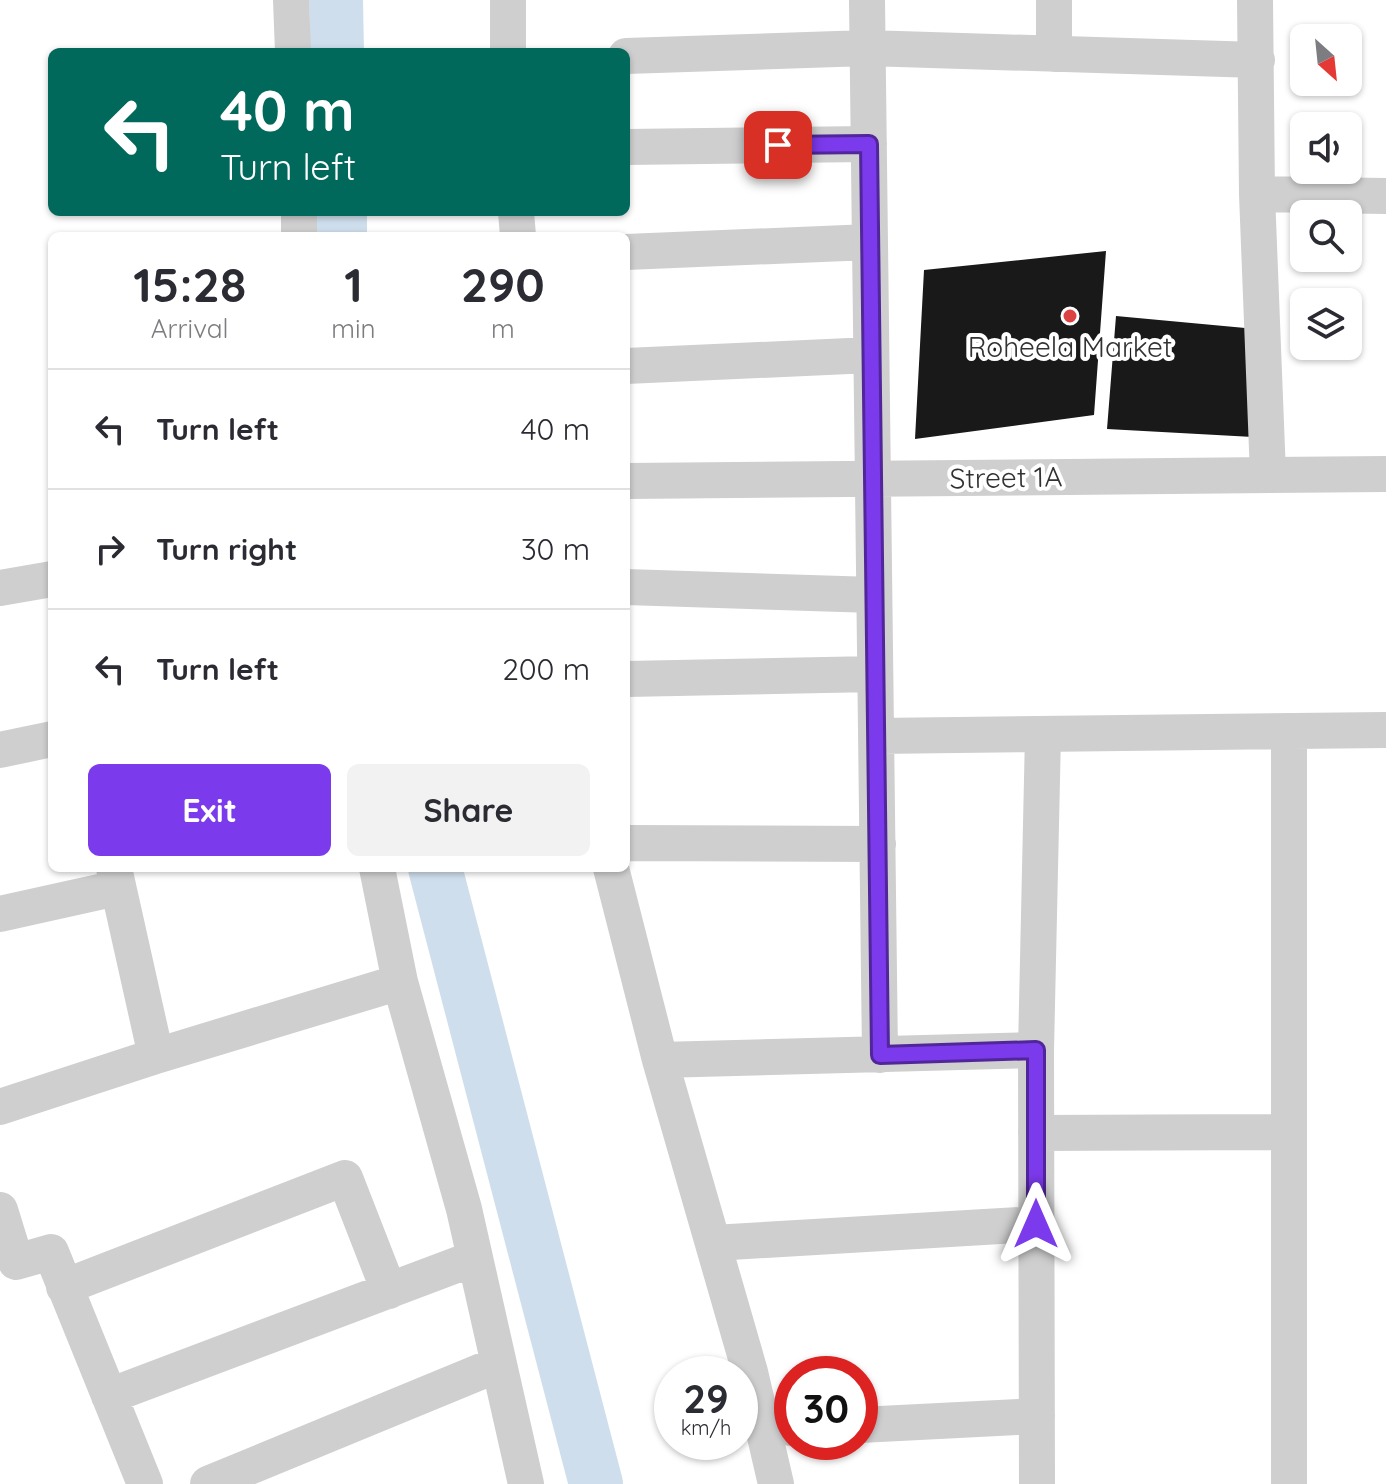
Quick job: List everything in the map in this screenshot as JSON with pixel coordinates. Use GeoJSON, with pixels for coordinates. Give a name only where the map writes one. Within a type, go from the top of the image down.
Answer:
{"type":"FeatureCollection","features":[{"type":"Feature","properties":{"kind":"street"},"geometry":{"type":"LineString","coordinates":[[291,0],[293,48]]}},
{"type":"Feature","properties":{"kind":"street"},"geometry":{"type":"LineString","coordinates":[[508,0],[508,48]]}},
{"type":"Feature","properties":{"kind":"street"},"geometry":{"type":"LineString","coordinates":[[867,0],[880,1055]]}},
{"type":"Feature","properties":{"kind":"street"},"geometry":{"type":"LineString","coordinates":[[1054,0],[1054,54]]}},
{"type":"Feature","properties":{"kind":"street"},"geometry":{"type":"LineString","coordinates":[[1255,0],[1257,194],[1268,475]]}},
{"type":"Feature","properties":{"kind":"street"},"geometry":{"type":"LineString","coordinates":[[630,56],[867,48],[1257,60]]}},
{"type":"Feature","properties":{"kind":"street"},"geometry":{"type":"LineString","coordinates":[[630,147],[869,144]]}},
{"type":"Feature","properties":{"kind":"street"},"geometry":{"type":"LineString","coordinates":[[1257,194],[1386,196]]}},
{"type":"Feature","properties":{"kind":"street"},"geometry":{"type":"LineString","coordinates":[[630,252],[870,242]]}},
{"type":"Feature","properties":{"kind":"street"},"geometry":{"type":"LineString","coordinates":[[630,366],[871,355]]}},
{"type":"Feature","properties":{"kind":"street","name":"Street 1A"},"geometry":{"type":"LineString","coordinates":[[630,481],[1386,474]]}},
{"type":"Feature","properties":{"kind":"street"},"geometry":{"type":"LineString","coordinates":[[0,588],[48,580]]}},
{"type":"Feature","properties":{"kind":"street"},"geometry":{"type":"LineString","coordinates":[[630,587],[874,595]]}},
{"type":"Feature","properties":{"kind":"street"},"geometry":{"type":"LineString","coordinates":[[630,679],[875,674]]}},
{"type":"Feature","properties":{"kind":"street"},"geometry":{"type":"LineString","coordinates":[[876,736],[1386,730]]}},
{"type":"Feature","properties":{"kind":"street"},"geometry":{"type":"LineString","coordinates":[[1289,731],[1289,1484]]}},
{"type":"Feature","properties":{"kind":"street"},"geometry":{"type":"LineString","coordinates":[[1037,1484],[1036,1050],[1043,734]]}},
{"type":"Feature","properties":{"kind":"street"},"geometry":{"type":"LineString","coordinates":[[0,750],[48,740]]}},
{"type":"Feature","properties":{"kind":"street"},"geometry":{"type":"LineString","coordinates":[[630,843],[878,844]]}},
{"type":"Feature","properties":{"kind":"street"},"geometry":{"type":"LineString","coordinates":[[378,872],[400,982],[464,1209],[526,1484]]}},
{"type":"Feature","properties":{"kind":"street"},"geometry":{"type":"LineString","coordinates":[[612,872],[660,1060],[750,1372],[776,1484]]}},
{"type":"Feature","properties":{"kind":"street"},"geometry":{"type":"LineString","coordinates":[[0,914],[115,878],[156,1056]]}},
{"type":"Feature","properties":{"kind":"street"},"geometry":{"type":"LineString","coordinates":[[0,1107],[400,982]]}},
{"type":"Feature","properties":{"kind":"street"},"geometry":{"type":"LineString","coordinates":[[660,1060],[1036,1050]]}},
{"type":"Feature","properties":{"kind":"street"},"geometry":{"type":"LineString","coordinates":[[1036,1133],[1289,1132]]}},
{"type":"Feature","properties":{"kind":"street"},"geometry":{"type":"LineString","coordinates":[[64,1287],[345,1178],[389,1291]]}},
{"type":"Feature","properties":{"kind":"street"},"geometry":{"type":"LineString","coordinates":[[0,1210],[16,1262],[51,1252],[145,1484]]}},
{"type":"Feature","properties":{"kind":"street"},"geometry":{"type":"LineString","coordinates":[[713,1243],[1036,1224]]}},
{"type":"Feature","properties":{"kind":"street"},"geometry":{"type":"LineString","coordinates":[[109,1396],[475,1258]]}},
{"type":"Feature","properties":{"kind":"street"},"geometry":{"type":"LineString","coordinates":[[208,1484],[499,1364]]}},
{"type":"Feature","properties":{"kind":"street"},"geometry":{"type":"LineString","coordinates":[[878,1424],[1037,1416]]}},
{"type":"Feature","properties":{"kind":"building"},"geometry":{"type":"Polygon","coordinates":[[[1106,251],[1094,415],[915,439],[924,270],[1106,251]]]}},
{"type":"Feature","properties":{"kind":"building"},"geometry":{"type":"Polygon","coordinates":[[[1116,316],[1256,329],[1253,437],[1107,429],[1116,316]]]}},
{"type":"Feature","properties":{"kind":"waterway"},"geometry":{"type":"LineString","coordinates":[[336,0],[337,48]]}},
{"type":"Feature","properties":{"kind":"waterway"},"geometry":{"type":"LineString","coordinates":[[340,216],[340,232]]}},
{"type":"Feature","properties":{"kind":"waterway"},"geometry":{"type":"LineString","coordinates":[[436,872],[596,1484]]}},
{"type":"Feature","properties":{"kind":"place","name":"Roheela Market"},"geometry":{"type":"Point","coordinates":[1070,316]}},
{"type":"Feature","properties":{"kind":"route"},"geometry":{"type":"LineString","coordinates":[[778,145],[869,144],[880,1055],[1036,1050],[1036,1224]]}}]}
